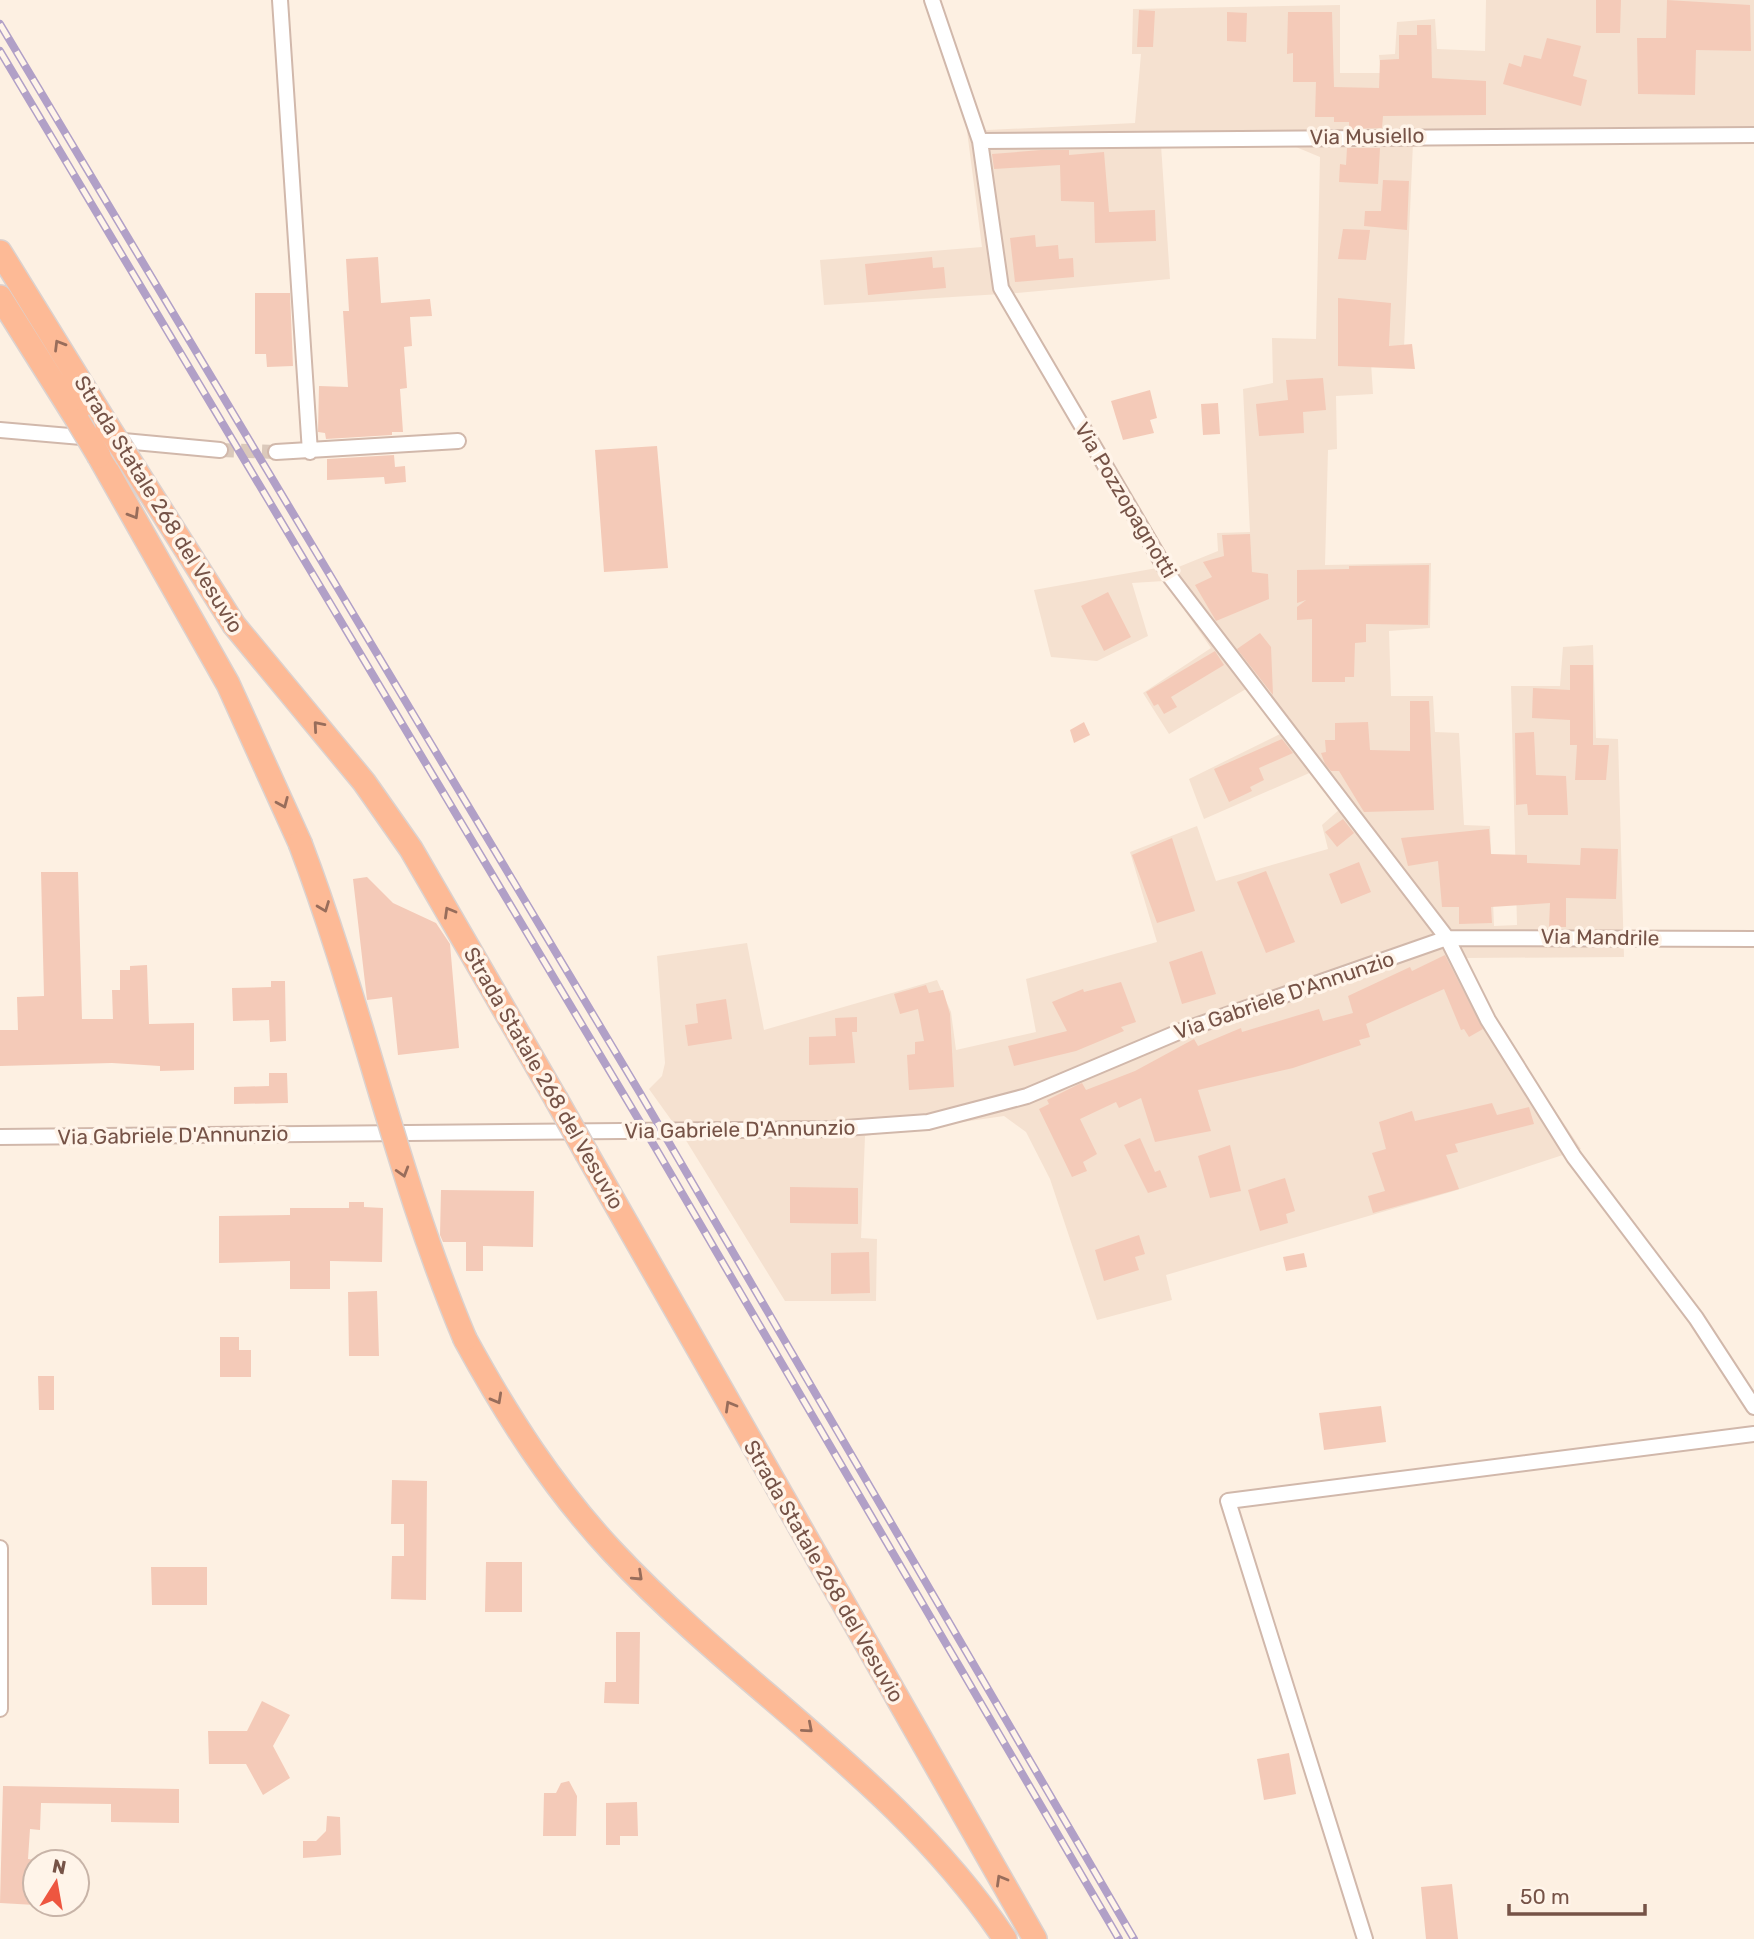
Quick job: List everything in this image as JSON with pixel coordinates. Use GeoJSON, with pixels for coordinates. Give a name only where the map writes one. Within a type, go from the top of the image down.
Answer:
{"type":"FeatureCollection","features":[{"type":"Feature","properties":{"kind":"highway","name":"Strada Statale 268 del Vesuvio"},"geometry":{"type":"LineString","coordinates":[[0,252],[234,625],[356,773],[411,849],[1035,1939]]}},
{"type":"Feature","properties":{"kind":"highway","name":"Strada Statale 268 del Vesuvio"},"geometry":{"type":"LineString","coordinates":[[0,297],[99,456],[228,684],[300,843],[331,924],[404,1177],[432,1259],[465,1339],[502,1408],[538,1462],[614,1554],[883,1794],[964,1883],[1005,1939]]}},
{"type":"Feature","properties":{"kind":"street"},"geometry":{"type":"LineString","coordinates":[[281,0],[310,452]]}},
{"type":"Feature","properties":{"kind":"street","name":"Via Pozzopagnotti"},"geometry":{"type":"LineString","coordinates":[[932,0],[980,141],[1000,288],[1171,578],[1447,938],[1488,1020],[1574,1157],[1696,1318],[1754,1407]]}},
{"type":"Feature","properties":{"kind":"street","name":"Via Musiello"},"geometry":{"type":"LineString","coordinates":[[980,141],[1754,135]]}},
{"type":"Feature","properties":{"kind":"street"},"geometry":{"type":"LineString","coordinates":[[0,430],[220,450]]}},
{"type":"Feature","properties":{"kind":"street"},"geometry":{"type":"LineString","coordinates":[[276,452],[458,442]]}},
{"type":"Feature","properties":{"kind":"street","name":"Via Mandrile"},"geometry":{"type":"LineString","coordinates":[[1447,938],[1754,939]]}},
{"type":"Feature","properties":{"kind":"street","name":"Via Gabriele D'Annunzio"},"geometry":{"type":"LineString","coordinates":[[0,1137],[831,1129],[928,1122],[1027,1096],[1181,1031],[1447,938]]}},
{"type":"Feature","properties":{"kind":"street"},"geometry":{"type":"LineString","coordinates":[[1365,1939],[1228,1501],[1754,1434]]}},
{"type":"Feature","properties":{"kind":"street"},"geometry":{"type":"LineString","coordinates":[[0,1548],[0,1709]]}},
{"type":"Feature","properties":{"kind":"shaded area"},"geometry":{"type":"Polygon","coordinates":[[[1486,0],[1754,0],[1754,138],[1413,143],[1404,348],[1370,347],[1373,394],[1336,396],[1337,449],[1328,450],[1325,565],[1431,563],[1430,628],[1389,631],[1391,696],[1433,696],[1435,732],[1459,733],[1464,825],[1490,826],[1494,926],[1517,925],[1511,686],[1560,686],[1563,647],[1593,645],[1596,738],[1618,739],[1624,957],[1465,958],[1494,1019],[1581,1149],[1454,1191],[1166,1275],[1172,1300],[1097,1320],[1050,1179],[1026,1132],[1004,1116],[865,1136],[861,1238],[877,1239],[876,1301],[785,1301],[687,1142],[649,1089],[662,1076],[665,1063],[657,956],[747,943],[764,1030],[937,980],[951,1012],[956,1050],[1036,1032],[1026,979],[1157,942],[1130,852],[1197,826],[1216,881],[1328,849],[1322,825],[1340,809],[1314,771],[1204,819],[1189,779],[1282,733],[1246,689],[1169,734],[1143,693],[1211,648],[1164,581],[1132,583],[1148,636],[1097,661],[1051,657],[1034,590],[1157,568],[1146,548],[1156,539],[1176,568],[1218,551],[1217,533],[1250,532],[1243,389],[1273,383],[1272,338],[1316,339],[1320,157],[1284,142],[1161,145],[1170,279],[1017,293],[824,305],[820,260],[982,247],[967,131],[1135,123],[1141,54],[1132,54],[1133,9],[1340,5],[1340,73],[1381,73],[1379,55],[1395,54],[1397,22],[1435,19],[1437,49],[1485,51],[1486,0]]]}},
{"type":"Feature","properties":{"kind":"building"},"geometry":{"type":"Polygon","coordinates":[[[1596,0],[1621,0],[1620,33],[1596,33],[1596,0]]]}},
{"type":"Feature","properties":{"kind":"building"},"geometry":{"type":"Polygon","coordinates":[[[1667,0],[1750,5],[1751,51],[1696,50],[1695,95],[1638,94],[1637,38],[1666,38],[1667,0]]]}},
{"type":"Feature","properties":{"kind":"building"},"geometry":{"type":"Polygon","coordinates":[[[1139,10],[1155,11],[1153,47],[1137,47],[1139,10]]]}},
{"type":"Feature","properties":{"kind":"building"},"geometry":{"type":"Polygon","coordinates":[[[1227,12],[1247,13],[1246,42],[1227,41],[1227,12]]]}},
{"type":"Feature","properties":{"kind":"building"},"geometry":{"type":"Polygon","coordinates":[[[1288,12],[1332,12],[1334,87],[1379,88],[1380,60],[1399,59],[1399,35],[1417,35],[1417,25],[1431,25],[1432,78],[1486,81],[1486,115],[1383,116],[1382,128],[1349,129],[1349,122],[1334,122],[1334,117],[1315,117],[1316,82],[1293,82],[1293,53],[1287,54],[1288,12]]]}},
{"type":"Feature","properties":{"kind":"building"},"geometry":{"type":"Polygon","coordinates":[[[1547,38],[1581,46],[1573,76],[1587,80],[1581,106],[1503,84],[1509,63],[1521,67],[1524,55],[1541,59],[1547,38]]]}},
{"type":"Feature","properties":{"kind":"building"},"geometry":{"type":"Polygon","coordinates":[[[1347,148],[1380,148],[1378,184],[1339,182],[1340,164],[1346,165],[1347,148]]]}},
{"type":"Feature","properties":{"kind":"building"},"geometry":{"type":"Polygon","coordinates":[[[1069,150],[1069,155],[1104,152],[1109,212],[1155,210],[1156,241],[1095,243],[1094,202],[1061,201],[1060,165],[994,169],[992,154],[1069,150]]]}},
{"type":"Feature","properties":{"kind":"building"},"geometry":{"type":"Polygon","coordinates":[[[1383,180],[1409,181],[1407,230],[1364,226],[1365,211],[1381,211],[1383,180]]]}},
{"type":"Feature","properties":{"kind":"building"},"geometry":{"type":"Polygon","coordinates":[[[1343,229],[1370,230],[1366,260],[1338,259],[1343,229]]]}},
{"type":"Feature","properties":{"kind":"building"},"geometry":{"type":"Polygon","coordinates":[[[1035,235],[1036,247],[1058,245],[1059,259],[1073,258],[1074,277],[1015,282],[1010,238],[1035,235]]]}},
{"type":"Feature","properties":{"kind":"building"},"geometry":{"type":"Polygon","coordinates":[[[378,257],[381,303],[430,299],[432,316],[410,317],[412,346],[404,347],[407,388],[400,389],[403,432],[326,439],[325,433],[318,432],[319,386],[348,387],[343,311],[349,311],[346,259],[378,257]]]}},
{"type":"Feature","properties":{"kind":"building"},"geometry":{"type":"Polygon","coordinates":[[[932,257],[933,268],[944,267],[946,288],[868,295],[865,264],[932,257]]]}},
{"type":"Feature","properties":{"kind":"building"},"geometry":{"type":"Polygon","coordinates":[[[255,293],[290,293],[293,366],[267,367],[266,354],[255,354],[255,293]]]}},
{"type":"Feature","properties":{"kind":"building"},"geometry":{"type":"Polygon","coordinates":[[[1338,298],[1391,303],[1389,346],[1412,344],[1415,369],[1338,366],[1338,298]]]}},
{"type":"Feature","properties":{"kind":"building"},"geometry":{"type":"Polygon","coordinates":[[[1323,378],[1326,410],[1303,412],[1304,433],[1259,436],[1256,404],[1288,400],[1286,380],[1323,378]]]}},
{"type":"Feature","properties":{"kind":"building"},"geometry":{"type":"Polygon","coordinates":[[[1150,390],[1157,418],[1150,420],[1154,433],[1123,440],[1111,401],[1150,390]]]}},
{"type":"Feature","properties":{"kind":"building"},"geometry":{"type":"Polygon","coordinates":[[[1218,403],[1220,434],[1203,435],[1201,404],[1218,403]]]}},
{"type":"Feature","properties":{"kind":"building"},"geometry":{"type":"Polygon","coordinates":[[[657,446],[668,568],[604,572],[595,450],[657,446]]]}},
{"type":"Feature","properties":{"kind":"building"},"geometry":{"type":"Polygon","coordinates":[[[394,455],[395,467],[405,466],[406,482],[385,484],[384,477],[327,480],[327,459],[394,455]]]}},
{"type":"Feature","properties":{"kind":"building"},"geometry":{"type":"Polygon","coordinates":[[[1250,534],[1252,572],[1268,574],[1269,599],[1216,621],[1195,585],[1212,577],[1203,562],[1224,556],[1222,535],[1250,534]]]}},
{"type":"Feature","properties":{"kind":"building"},"geometry":{"type":"Polygon","coordinates":[[[1429,565],[1428,625],[1366,624],[1366,642],[1355,643],[1354,677],[1345,677],[1345,682],[1312,682],[1312,619],[1297,620],[1297,607],[1306,600],[1297,603],[1297,570],[1429,565]]]}},
{"type":"Feature","properties":{"kind":"building"},"geometry":{"type":"Polygon","coordinates":[[[1108,592],[1131,637],[1104,651],[1081,606],[1108,592]]]}},
{"type":"Feature","properties":{"kind":"building"},"geometry":{"type":"Polygon","coordinates":[[[1260,633],[1271,647],[1273,695],[1237,649],[1260,633]]]}},
{"type":"Feature","properties":{"kind":"building"},"geometry":{"type":"Polygon","coordinates":[[[1215,651],[1224,665],[1171,697],[1177,707],[1164,714],[1158,704],[1154,706],[1146,692],[1215,651]]]}},
{"type":"Feature","properties":{"kind":"building"},"geometry":{"type":"Polygon","coordinates":[[[1570,665],[1593,665],[1593,745],[1609,745],[1606,780],[1575,780],[1577,745],[1570,745],[1570,720],[1532,718],[1533,688],[1570,690],[1570,665]]]}},
{"type":"Feature","properties":{"kind":"building"},"geometry":{"type":"Polygon","coordinates":[[[1410,701],[1429,701],[1434,810],[1364,812],[1339,771],[1331,771],[1325,764],[1321,753],[1326,752],[1325,740],[1335,740],[1335,723],[1368,722],[1370,750],[1410,751],[1410,701]]]}},
{"type":"Feature","properties":{"kind":"building"},"geometry":{"type":"Polygon","coordinates":[[[1084,722],[1090,735],[1074,743],[1070,730],[1084,722]]]}},
{"type":"Feature","properties":{"kind":"building"},"geometry":{"type":"Polygon","coordinates":[[[1534,732],[1536,775],[1566,776],[1568,815],[1528,815],[1527,804],[1516,805],[1515,733],[1534,732]]]}},
{"type":"Feature","properties":{"kind":"building"},"geometry":{"type":"Polygon","coordinates":[[[1282,739],[1293,753],[1259,768],[1264,780],[1250,787],[1252,791],[1229,802],[1214,769],[1282,739]]]}},
{"type":"Feature","properties":{"kind":"building"},"geometry":{"type":"Polygon","coordinates":[[[1343,819],[1354,833],[1337,847],[1325,832],[1343,819]]]}},
{"type":"Feature","properties":{"kind":"building"},"geometry":{"type":"Polygon","coordinates":[[[1489,829],[1491,854],[1527,855],[1527,863],[1580,865],[1581,848],[1618,849],[1616,899],[1566,898],[1566,927],[1549,927],[1550,903],[1491,907],[1492,923],[1459,924],[1459,907],[1442,907],[1438,861],[1408,866],[1401,838],[1489,829]]]}},
{"type":"Feature","properties":{"kind":"building"},"geometry":{"type":"Polygon","coordinates":[[[1172,838],[1195,911],[1157,923],[1132,855],[1172,838]]]}},
{"type":"Feature","properties":{"kind":"building"},"geometry":{"type":"Polygon","coordinates":[[[1359,862],[1371,892],[1341,904],[1329,874],[1359,862]]]}},
{"type":"Feature","properties":{"kind":"building"},"geometry":{"type":"Polygon","coordinates":[[[1266,871],[1295,942],[1266,953],[1237,882],[1266,871]]]}},
{"type":"Feature","properties":{"kind":"building"},"geometry":{"type":"Polygon","coordinates":[[[41,872],[78,872],[82,1019],[113,1019],[112,990],[120,990],[120,970],[130,970],[130,966],[147,965],[149,1024],[194,1023],[194,1070],[160,1071],[160,1066],[112,1063],[0,1066],[0,1030],[18,1030],[17,997],[44,996],[41,872]]]}},
{"type":"Feature","properties":{"kind":"building"},"geometry":{"type":"Polygon","coordinates":[[[367,877],[393,903],[436,923],[450,944],[459,1048],[398,1055],[392,997],[367,1000],[353,879],[367,877]]]}},
{"type":"Feature","properties":{"kind":"building"},"geometry":{"type":"Polygon","coordinates":[[[1202,951],[1216,994],[1182,1004],[1169,962],[1202,951]]]}},
{"type":"Feature","properties":{"kind":"building"},"geometry":{"type":"Polygon","coordinates":[[[1445,955],[1483,1029],[1469,1037],[1464,1029],[1461,1030],[1444,989],[1366,1024],[1370,1037],[1359,1040],[1361,1045],[1293,1068],[1198,1090],[1211,1131],[1155,1142],[1141,1098],[1119,1108],[1116,1102],[1080,1119],[1097,1154],[1083,1162],[1087,1171],[1072,1177],[1039,1109],[1049,1104],[1047,1100],[1077,1085],[1082,1083],[1086,1090],[1135,1071],[1194,1039],[1198,1046],[1241,1028],[1242,1032],[1319,1009],[1323,1021],[1353,1013],[1348,996],[1410,967],[1412,971],[1445,955]]]}},
{"type":"Feature","properties":{"kind":"building"},"geometry":{"type":"Polygon","coordinates":[[[271,981],[285,981],[286,1041],[270,1042],[269,1020],[233,1021],[232,988],[271,987],[271,981]]]}},
{"type":"Feature","properties":{"kind":"building"},"geometry":{"type":"Polygon","coordinates":[[[1121,982],[1136,1022],[1121,1027],[1124,1031],[1076,1051],[1014,1066],[1008,1046],[1067,1031],[1052,1002],[1083,989],[1084,992],[1121,982]]]}},
{"type":"Feature","properties":{"kind":"building"},"geometry":{"type":"Polygon","coordinates":[[[926,985],[929,993],[943,990],[950,1014],[954,1087],[909,1090],[907,1055],[915,1054],[915,1042],[924,1041],[918,1009],[900,1014],[894,994],[926,985]]]}},
{"type":"Feature","properties":{"kind":"building"},"geometry":{"type":"Polygon","coordinates":[[[726,999],[732,1039],[688,1046],[685,1025],[698,1023],[696,1004],[726,999]]]}},
{"type":"Feature","properties":{"kind":"building"},"geometry":{"type":"Polygon","coordinates":[[[857,1017],[857,1032],[852,1032],[855,1063],[809,1065],[809,1037],[836,1036],[835,1018],[857,1017]]]}},
{"type":"Feature","properties":{"kind":"building"},"geometry":{"type":"Polygon","coordinates":[[[269,1073],[287,1073],[288,1103],[234,1104],[234,1087],[269,1086],[269,1073]]]}},
{"type":"Feature","properties":{"kind":"building"},"geometry":{"type":"Polygon","coordinates":[[[1492,1103],[1497,1115],[1529,1107],[1534,1124],[1455,1144],[1458,1152],[1446,1155],[1459,1189],[1373,1213],[1368,1196],[1385,1191],[1372,1153],[1386,1149],[1379,1122],[1412,1111],[1415,1121],[1492,1103]]]}},
{"type":"Feature","properties":{"kind":"building"},"geometry":{"type":"Polygon","coordinates":[[[1140,1138],[1155,1172],[1160,1170],[1167,1187],[1148,1193],[1124,1145],[1140,1138]]]}},
{"type":"Feature","properties":{"kind":"building"},"geometry":{"type":"Polygon","coordinates":[[[1230,1145],[1241,1191],[1210,1198],[1198,1156],[1230,1145]]]}},
{"type":"Feature","properties":{"kind":"building"},"geometry":{"type":"Polygon","coordinates":[[[1285,1178],[1295,1211],[1286,1214],[1288,1223],[1260,1231],[1248,1190],[1285,1178]]]}},
{"type":"Feature","properties":{"kind":"building"},"geometry":{"type":"Polygon","coordinates":[[[790,1187],[858,1188],[858,1224],[790,1223],[790,1187]]]}},
{"type":"Feature","properties":{"kind":"building"},"geometry":{"type":"Polygon","coordinates":[[[441,1190],[534,1191],[533,1247],[483,1246],[483,1271],[466,1271],[466,1242],[443,1242],[440,1235],[441,1190]]]}},
{"type":"Feature","properties":{"kind":"building"},"geometry":{"type":"Polygon","coordinates":[[[349,1202],[364,1202],[364,1207],[383,1208],[382,1262],[330,1261],[330,1289],[290,1289],[290,1261],[219,1263],[219,1216],[290,1215],[290,1208],[349,1208],[349,1202]]]}},
{"type":"Feature","properties":{"kind":"building"},"geometry":{"type":"Polygon","coordinates":[[[1139,1235],[1145,1254],[1135,1257],[1139,1270],[1104,1281],[1095,1250],[1139,1235]]]}},
{"type":"Feature","properties":{"kind":"building"},"geometry":{"type":"Polygon","coordinates":[[[869,1252],[870,1293],[831,1294],[831,1253],[869,1252]]]}},
{"type":"Feature","properties":{"kind":"building"},"geometry":{"type":"Polygon","coordinates":[[[1304,1253],[1307,1267],[1286,1271],[1283,1257],[1304,1253]]]}},
{"type":"Feature","properties":{"kind":"building"},"geometry":{"type":"Polygon","coordinates":[[[377,1291],[379,1356],[349,1356],[348,1292],[377,1291]]]}},
{"type":"Feature","properties":{"kind":"building"},"geometry":{"type":"Polygon","coordinates":[[[220,1337],[239,1337],[239,1350],[251,1350],[251,1377],[220,1377],[220,1337]]]}},
{"type":"Feature","properties":{"kind":"building"},"geometry":{"type":"Polygon","coordinates":[[[38,1376],[54,1376],[54,1410],[39,1410],[38,1376]]]}},
{"type":"Feature","properties":{"kind":"building"},"geometry":{"type":"Polygon","coordinates":[[[1381,1406],[1386,1442],[1324,1450],[1319,1413],[1381,1406]]]}},
{"type":"Feature","properties":{"kind":"building"},"geometry":{"type":"Polygon","coordinates":[[[392,1480],[427,1481],[426,1600],[391,1599],[392,1556],[404,1556],[404,1524],[391,1524],[392,1480]]]}},
{"type":"Feature","properties":{"kind":"building"},"geometry":{"type":"Polygon","coordinates":[[[486,1562],[522,1562],[522,1612],[485,1612],[486,1562]]]}},
{"type":"Feature","properties":{"kind":"building"},"geometry":{"type":"Polygon","coordinates":[[[151,1567],[207,1567],[207,1605],[152,1605],[151,1567]]]}},
{"type":"Feature","properties":{"kind":"building"},"geometry":{"type":"Polygon","coordinates":[[[616,1632],[640,1632],[639,1704],[604,1703],[605,1682],[616,1682],[616,1632]]]}},
{"type":"Feature","properties":{"kind":"building"},"geometry":{"type":"Polygon","coordinates":[[[262,1701],[290,1715],[273,1746],[290,1778],[263,1795],[246,1764],[209,1764],[208,1731],[247,1731],[262,1701]]]}},
{"type":"Feature","properties":{"kind":"building"},"geometry":{"type":"Polygon","coordinates":[[[1289,1753],[1296,1794],[1264,1800],[1257,1759],[1289,1753]]]}},
{"type":"Feature","properties":{"kind":"building"},"geometry":{"type":"Polygon","coordinates":[[[569,1781],[577,1796],[576,1836],[543,1836],[544,1793],[556,1793],[561,1783],[569,1781]]]}},
{"type":"Feature","properties":{"kind":"building"},"geometry":{"type":"Polygon","coordinates":[[[3,1786],[179,1789],[179,1823],[111,1822],[111,1804],[41,1803],[40,1830],[30,1829],[29,1848],[21,1848],[21,1904],[0,1903],[3,1786]]]}},
{"type":"Feature","properties":{"kind":"building"},"geometry":{"type":"Polygon","coordinates":[[[637,1802],[638,1836],[620,1836],[620,1845],[606,1845],[606,1803],[637,1802]]]}},
{"type":"Feature","properties":{"kind":"building"},"geometry":{"type":"Polygon","coordinates":[[[327,1816],[340,1817],[341,1855],[303,1858],[303,1841],[316,1841],[326,1831],[327,1816]]]}},
{"type":"Feature","properties":{"kind":"building"},"geometry":{"type":"Polygon","coordinates":[[[1452,1884],[1458,1939],[1426,1939],[1421,1887],[1452,1884]]]}},
{"type":"Feature","properties":{"kind":"tunnel"},"geometry":{"type":"LineString","coordinates":[[220,450],[276,452]]}},
{"type":"Feature","properties":{"kind":"railway"},"geometry":{"type":"LineString","coordinates":[[0,24],[640,1093],[1134,1939]]}},
{"type":"Feature","properties":{"kind":"railway"},"geometry":{"type":"LineString","coordinates":[[0,51],[655,1147],[1119,1939]]}}]}
